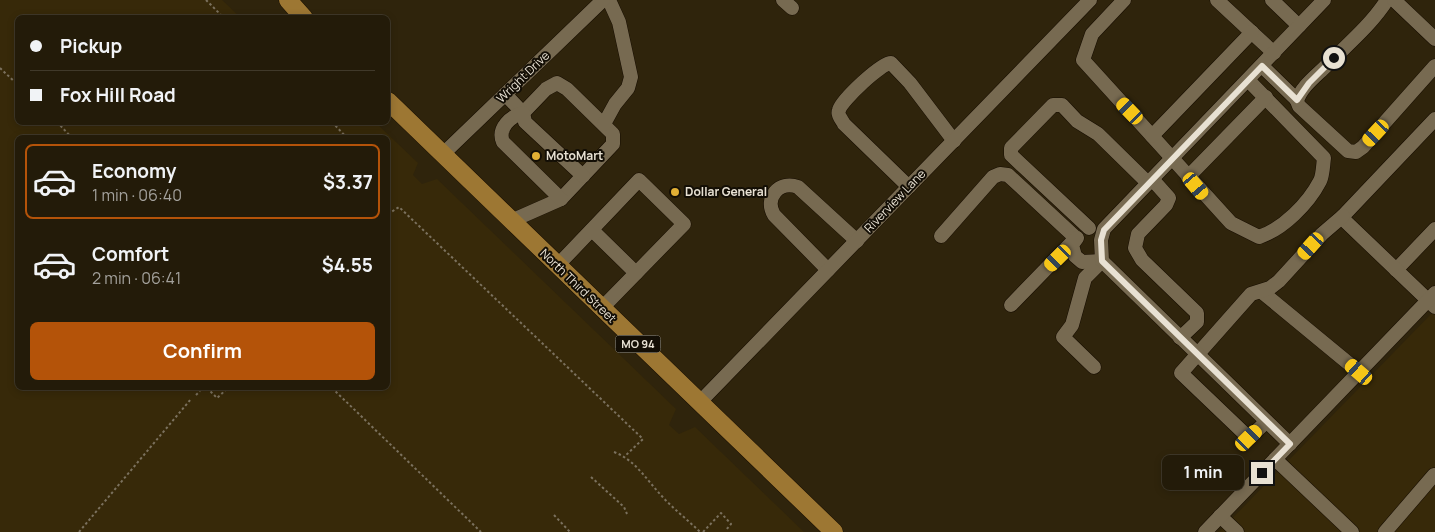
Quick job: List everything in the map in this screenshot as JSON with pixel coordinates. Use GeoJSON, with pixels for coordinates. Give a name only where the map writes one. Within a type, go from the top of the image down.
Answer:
{"type":"FeatureCollection","features":[{"type":"Feature","properties":{"kind":"main road"},"geometry":{"type":"LineString","coordinates":[[288,0],[301,15]]}},
{"type":"Feature","properties":{"kind":"main road","name":"North Third Street"},"geometry":{"type":"LineString","coordinates":[[390,103],[601,309],[834,532]]}},
{"type":"Feature","properties":{"kind":"street","name":"Wright Drive"},"geometry":{"type":"LineString","coordinates":[[442,154],[603,0]]}},
{"type":"Feature","properties":{"kind":"street"},"geometry":{"type":"LineString","coordinates":[[604,124],[615,104],[628,88],[631,77],[619,22],[608,0]]}},
{"type":"Feature","properties":{"kind":"street","name":"Riverview Lane"},"geometry":{"type":"LineString","coordinates":[[700,402],[1090,0]]}},
{"type":"Feature","properties":{"kind":"street"},"geometry":{"type":"LineString","coordinates":[[1124,0],[1092,34],[1083,60],[1231,223],[1258,237],[1270,233],[1300,208],[1321,180],[1324,158],[1248,80]]}},
{"type":"Feature","properties":{"kind":"street"},"geometry":{"type":"LineString","coordinates":[[1218,0],[1274,53]]}},
{"type":"Feature","properties":{"kind":"street"},"geometry":{"type":"LineString","coordinates":[[1272,0],[1300,26]]}},
{"type":"Feature","properties":{"kind":"street"},"geometry":{"type":"LineString","coordinates":[[1290,444],[1102,261],[1101,240],[1107,226],[1324,0]]}},
{"type":"Feature","properties":{"kind":"street"},"geometry":{"type":"LineString","coordinates":[[1297,100],[1309,83],[1372,21],[1387,0]]}},
{"type":"Feature","properties":{"kind":"street"},"geometry":{"type":"LineString","coordinates":[[1394,0],[1435,40]]}},
{"type":"Feature","properties":{"kind":"street"},"geometry":{"type":"LineString","coordinates":[[1152,136],[1252,32]]}},
{"type":"Feature","properties":{"kind":"street"},"geometry":{"type":"LineString","coordinates":[[909,187],[844,124],[838,115],[839,109],[846,100],[875,71],[885,63],[891,63],[910,83],[954,142]]}},
{"type":"Feature","properties":{"kind":"street"},"geometry":{"type":"LineString","coordinates":[[1262,66],[1297,100],[1299,106],[1348,151],[1356,152],[1382,126],[1433,68]]}},
{"type":"Feature","properties":{"kind":"street"},"geometry":{"type":"LineString","coordinates":[[512,222],[561,199],[613,144],[613,134],[604,124],[567,90],[556,83],[546,89],[523,113],[514,116],[502,130],[503,142],[561,199]]}},
{"type":"Feature","properties":{"kind":"street"},"geometry":{"type":"LineString","coordinates":[[505,94],[523,113],[525,122],[583,176]]}},
{"type":"Feature","properties":{"kind":"street"},"geometry":{"type":"LineString","coordinates":[[1188,177],[1266,97]]}},
{"type":"Feature","properties":{"kind":"street"},"geometry":{"type":"LineString","coordinates":[[1089,228],[1012,155],[1012,148],[1053,105],[1062,105],[1077,121],[1098,134],[1169,198],[1166,205],[1138,234],[1135,248],[1142,260],[1197,313],[1197,322],[1180,338]]}},
{"type":"Feature","properties":{"kind":"street"},"geometry":{"type":"LineString","coordinates":[[1266,422],[1249,438],[1181,373],[1251,294],[1262,292],[1279,281],[1322,234],[1343,216],[1435,119]]}},
{"type":"Feature","properties":{"kind":"street"},"geometry":{"type":"LineString","coordinates":[[941,236],[993,177],[1000,174],[1008,175],[1076,238]]}},
{"type":"Feature","properties":{"kind":"street"},"geometry":{"type":"LineString","coordinates":[[557,266],[639,180],[684,224],[601,309]]}},
{"type":"Feature","properties":{"kind":"street"},"geometry":{"type":"LineString","coordinates":[[828,270],[774,215],[769,207],[771,197],[780,186],[790,184],[798,188],[857,241]]}},
{"type":"Feature","properties":{"kind":"street"},"geometry":{"type":"LineString","coordinates":[[1205,532],[1359,372],[1433,300],[1396,270],[1343,216]]}},
{"type":"Feature","properties":{"kind":"street"},"geometry":{"type":"LineString","coordinates":[[1102,261],[1082,262],[1075,256],[1072,245],[1081,230],[1096,225],[1107,226]]}},
{"type":"Feature","properties":{"kind":"street"},"geometry":{"type":"LineString","coordinates":[[1396,270],[1435,229]]}},
{"type":"Feature","properties":{"kind":"street"},"geometry":{"type":"LineString","coordinates":[[592,230],[636,273]]}},
{"type":"Feature","properties":{"kind":"street"},"geometry":{"type":"LineString","coordinates":[[1011,305],[1076,238]]}},
{"type":"Feature","properties":{"kind":"street"},"geometry":{"type":"LineString","coordinates":[[1094,367],[1063,337],[1072,325],[1085,278],[1102,261]]}},
{"type":"Feature","properties":{"kind":"street"},"geometry":{"type":"LineString","coordinates":[[1262,292],[1359,372]]}},
{"type":"Feature","properties":{"kind":"street"},"geometry":{"type":"LineString","coordinates":[[1275,459],[1352,532]]}},
{"type":"Feature","properties":{"kind":"street"},"geometry":{"type":"LineString","coordinates":[[1385,532],[1434,475]]}},
{"type":"Feature","properties":{"kind":"street"},"geometry":{"type":"LineString","coordinates":[[1220,516],[1237,532]]}},
{"type":"Feature","properties":{"kind":"path"},"geometry":{"type":"LineString","coordinates":[[206,0],[221,15]]}},
{"type":"Feature","properties":{"kind":"path"},"geometry":{"type":"LineString","coordinates":[[0,68],[15,82]]}},
{"type":"Feature","properties":{"kind":"path"},"geometry":{"type":"LineString","coordinates":[[60,125],[69,135]]}},
{"type":"Feature","properties":{"kind":"path"},"geometry":{"type":"LineString","coordinates":[[335,125],[344,135]]}},
{"type":"Feature","properties":{"kind":"path"},"geometry":{"type":"LineString","coordinates":[[390,213],[399,207],[642,439],[625,456]]}},
{"type":"Feature","properties":{"kind":"path"},"geometry":{"type":"LineString","coordinates":[[207,390],[217,398],[226,390]]}},
{"type":"Feature","properties":{"kind":"path"},"geometry":{"type":"LineString","coordinates":[[334,390],[482,532]]}},
{"type":"Feature","properties":{"kind":"path"},"geometry":{"type":"LineString","coordinates":[[196,395],[200,391]]}},
{"type":"Feature","properties":{"kind":"path"},"geometry":{"type":"LineString","coordinates":[[79,532],[191,400]]}},
{"type":"Feature","properties":{"kind":"path"},"geometry":{"type":"LineString","coordinates":[[614,452],[625,456],[650,481],[659,494],[701,532],[721,513],[731,524],[726,530]]}},
{"type":"Feature","properties":{"kind":"path"},"geometry":{"type":"LineString","coordinates":[[591,477],[624,507],[627,514]]}},
{"type":"Feature","properties":{"kind":"path"},"geometry":{"type":"LineString","coordinates":[[554,515],[570,532]]}},
{"type":"Feature","properties":{"kind":"shaded area"},"geometry":{"type":"Polygon","coordinates":[[[0,0],[222,0],[238,15],[15,15],[15,125],[378,125],[389,135],[15,135],[15,390],[390,390],[390,136],[418,163],[413,175],[422,184],[437,179],[676,409],[669,425],[679,434],[695,427],[804,532],[0,532],[0,0]]]}},
{"type":"Feature","properties":{"kind":"shaded area"},"geometry":{"type":"Polygon","coordinates":[[[1435,310],[1435,532],[1219,532],[1435,310]]]}},
{"type":"Feature","properties":{"kind":"place","name":"MotoMart"},"geometry":{"type":"Point","coordinates":[536,156]}},
{"type":"Feature","properties":{"kind":"place","name":"Dollar General"},"geometry":{"type":"Point","coordinates":[675,192]}},
{"type":"Feature","properties":{"kind":"route"},"geometry":{"type":"LineString","coordinates":[[1262,473],[1290,444],[1102,261],[1101,240],[1104,230],[1262,66],[1297,100],[1309,83],[1334,58]]}}]}
